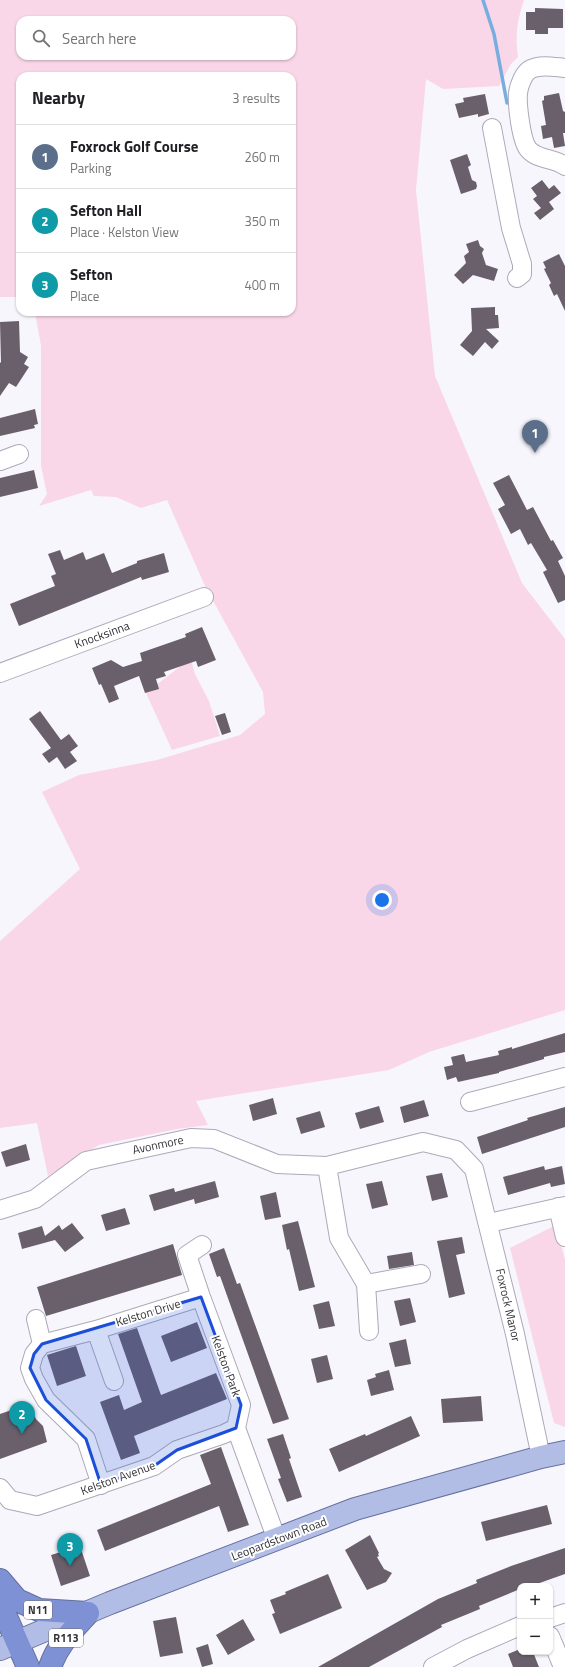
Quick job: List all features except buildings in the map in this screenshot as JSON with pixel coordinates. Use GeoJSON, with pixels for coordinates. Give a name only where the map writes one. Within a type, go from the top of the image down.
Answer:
{"type":"FeatureCollection","features":[{"type":"Feature","properties":{"kind":"highway","name":"N11"},"geometry":{"type":"LineString","coordinates":[[0,1580],[17,1600],[39,1610],[88,1613]]}},
{"type":"Feature","properties":{"kind":"highway","name":"N11"},"geometry":{"type":"LineString","coordinates":[[0,1603],[8,1646],[28,1667]]}},
{"type":"Feature","properties":{"kind":"highway","name":"R113"},"geometry":{"type":"LineString","coordinates":[[50,1667],[55,1653],[60,1645],[88,1613]]}},
{"type":"Feature","properties":{"kind":"main road","name":"Leopardstown Road"},"geometry":{"type":"LineString","coordinates":[[8,1646],[88,1613],[355,1509],[541,1457],[565,1452]]}},
{"type":"Feature","properties":{"kind":"street"},"geometry":{"type":"LineString","coordinates":[[565,68],[540,67],[530,69],[525,75],[518,93],[524,141],[529,150],[538,156],[565,166]]}},
{"type":"Feature","properties":{"kind":"street"},"geometry":{"type":"LineString","coordinates":[[492,128],[512,230],[522,264],[522,274],[517,278]]}},
{"type":"Feature","properties":{"kind":"street"},"geometry":{"type":"LineString","coordinates":[[496,149],[524,141]]}},
{"type":"Feature","properties":{"kind":"street"},"geometry":{"type":"LineString","coordinates":[[0,461],[19,454]]}},
{"type":"Feature","properties":{"kind":"street","name":"Knocksinna"},"geometry":{"type":"LineString","coordinates":[[0,673],[204,597]]}},
{"type":"Feature","properties":{"kind":"street"},"geometry":{"type":"LineString","coordinates":[[470,1102],[565,1077]]}},
{"type":"Feature","properties":{"kind":"street","name":"Avonmore"},"geometry":{"type":"LineString","coordinates":[[0,1210],[35,1199],[86,1161],[190,1138],[214,1140],[277,1164],[327,1166],[423,1142],[456,1150],[474,1169],[489,1223]]}},
{"type":"Feature","properties":{"kind":"street"},"geometry":{"type":"LineString","coordinates":[[327,1166],[339,1238],[366,1284],[369,1331]]}},
{"type":"Feature","properties":{"kind":"street"},"geometry":{"type":"LineString","coordinates":[[489,1223],[561,1207],[565,1237]]}},
{"type":"Feature","properties":{"kind":"street","name":"Foxrock Manor"},"geometry":{"type":"LineString","coordinates":[[489,1223],[515,1334],[541,1457]]}},
{"type":"Feature","properties":{"kind":"street","name":"Kelston Park"},"geometry":{"type":"LineString","coordinates":[[202,1245],[187,1255],[241,1405],[236,1428]]}},
{"type":"Feature","properties":{"kind":"street"},"geometry":{"type":"LineString","coordinates":[[366,1284],[420,1274]]}},
{"type":"Feature","properties":{"kind":"street","name":"Kelston Drive"},"geometry":{"type":"LineString","coordinates":[[42,1344],[96,1330],[201,1297]]}},
{"type":"Feature","properties":{"kind":"street"},"geometry":{"type":"LineString","coordinates":[[36,1318],[42,1344],[34,1354],[30,1368],[34,1380],[46,1400],[86,1440],[101,1485]]}},
{"type":"Feature","properties":{"kind":"street"},"geometry":{"type":"LineString","coordinates":[[96,1330],[114,1381]]}},
{"type":"Feature","properties":{"kind":"street"},"geometry":{"type":"LineString","coordinates":[[236,1428],[276,1540]]}},
{"type":"Feature","properties":{"kind":"street","name":"Kelston Avenue"},"geometry":{"type":"LineString","coordinates":[[0,1488],[10,1500],[37,1506],[154,1466],[177,1450],[224,1434],[236,1428]]}},
{"type":"Feature","properties":{"kind":"street"},"geometry":{"type":"LineString","coordinates":[[553,1617],[565,1614]]}},
{"type":"Feature","properties":{"kind":"street"},"geometry":{"type":"LineString","coordinates":[[434,1667],[517,1627]]}},
{"type":"Feature","properties":{"kind":"street"},"geometry":{"type":"LineString","coordinates":[[553,1643],[563,1667]]}},
{"type":"Feature","properties":{"kind":"highlighted area"},"geometry":{"type":"Polygon","coordinates":[[[201,1297],[241,1405],[236,1428],[177,1450],[154,1466],[101,1485],[86,1439],[46,1400],[30,1368],[34,1354],[42,1344],[201,1297]]]}},
{"type":"Feature","properties":{"kind":"shaded area"},"geometry":{"type":"Polygon","coordinates":[[[0,0],[524,0],[517,28],[518,57],[511,64],[499,86],[443,89],[426,79],[416,190],[435,376],[522,583],[565,639],[565,1010],[429,1052],[389,1070],[196,1101],[208,1125],[177,1129],[99,1145],[48,1176],[37,1123],[0,1128],[0,941],[80,869],[42,792],[79,775],[157,760],[240,735],[265,714],[263,692],[205,586],[167,500],[141,508],[116,497],[94,496],[91,490],[39,506],[47,494],[41,466],[41,346],[36,316],[296,316],[296,72],[16,72],[16,297],[0,297],[0,0]]]}},
{"type":"Feature","properties":{"kind":"shaded area"},"geometry":{"type":"Polygon","coordinates":[[[186,662],[192,663],[195,674],[209,701],[220,736],[172,750],[146,693],[186,662]]]}},
{"type":"Feature","properties":{"kind":"shaded area"},"geometry":{"type":"Polygon","coordinates":[[[556,1225],[565,1260],[565,1427],[554,1423],[510,1248],[556,1225]]]}},
{"type":"Feature","properties":{"kind":"waterway"},"geometry":{"type":"LineString","coordinates":[[483,0],[494,34],[507,103]]}},
{"type":"Feature","properties":{"kind":"place","name":"Foxrock Golf Course"},"geometry":{"type":"Point","coordinates":[535,453]}},
{"type":"Feature","properties":{"kind":"place","name":"Sefton Hall"},"geometry":{"type":"Point","coordinates":[22,1434]}},
{"type":"Feature","properties":{"kind":"place","name":"Sefton"},"geometry":{"type":"Point","coordinates":[70,1566]}}]}
